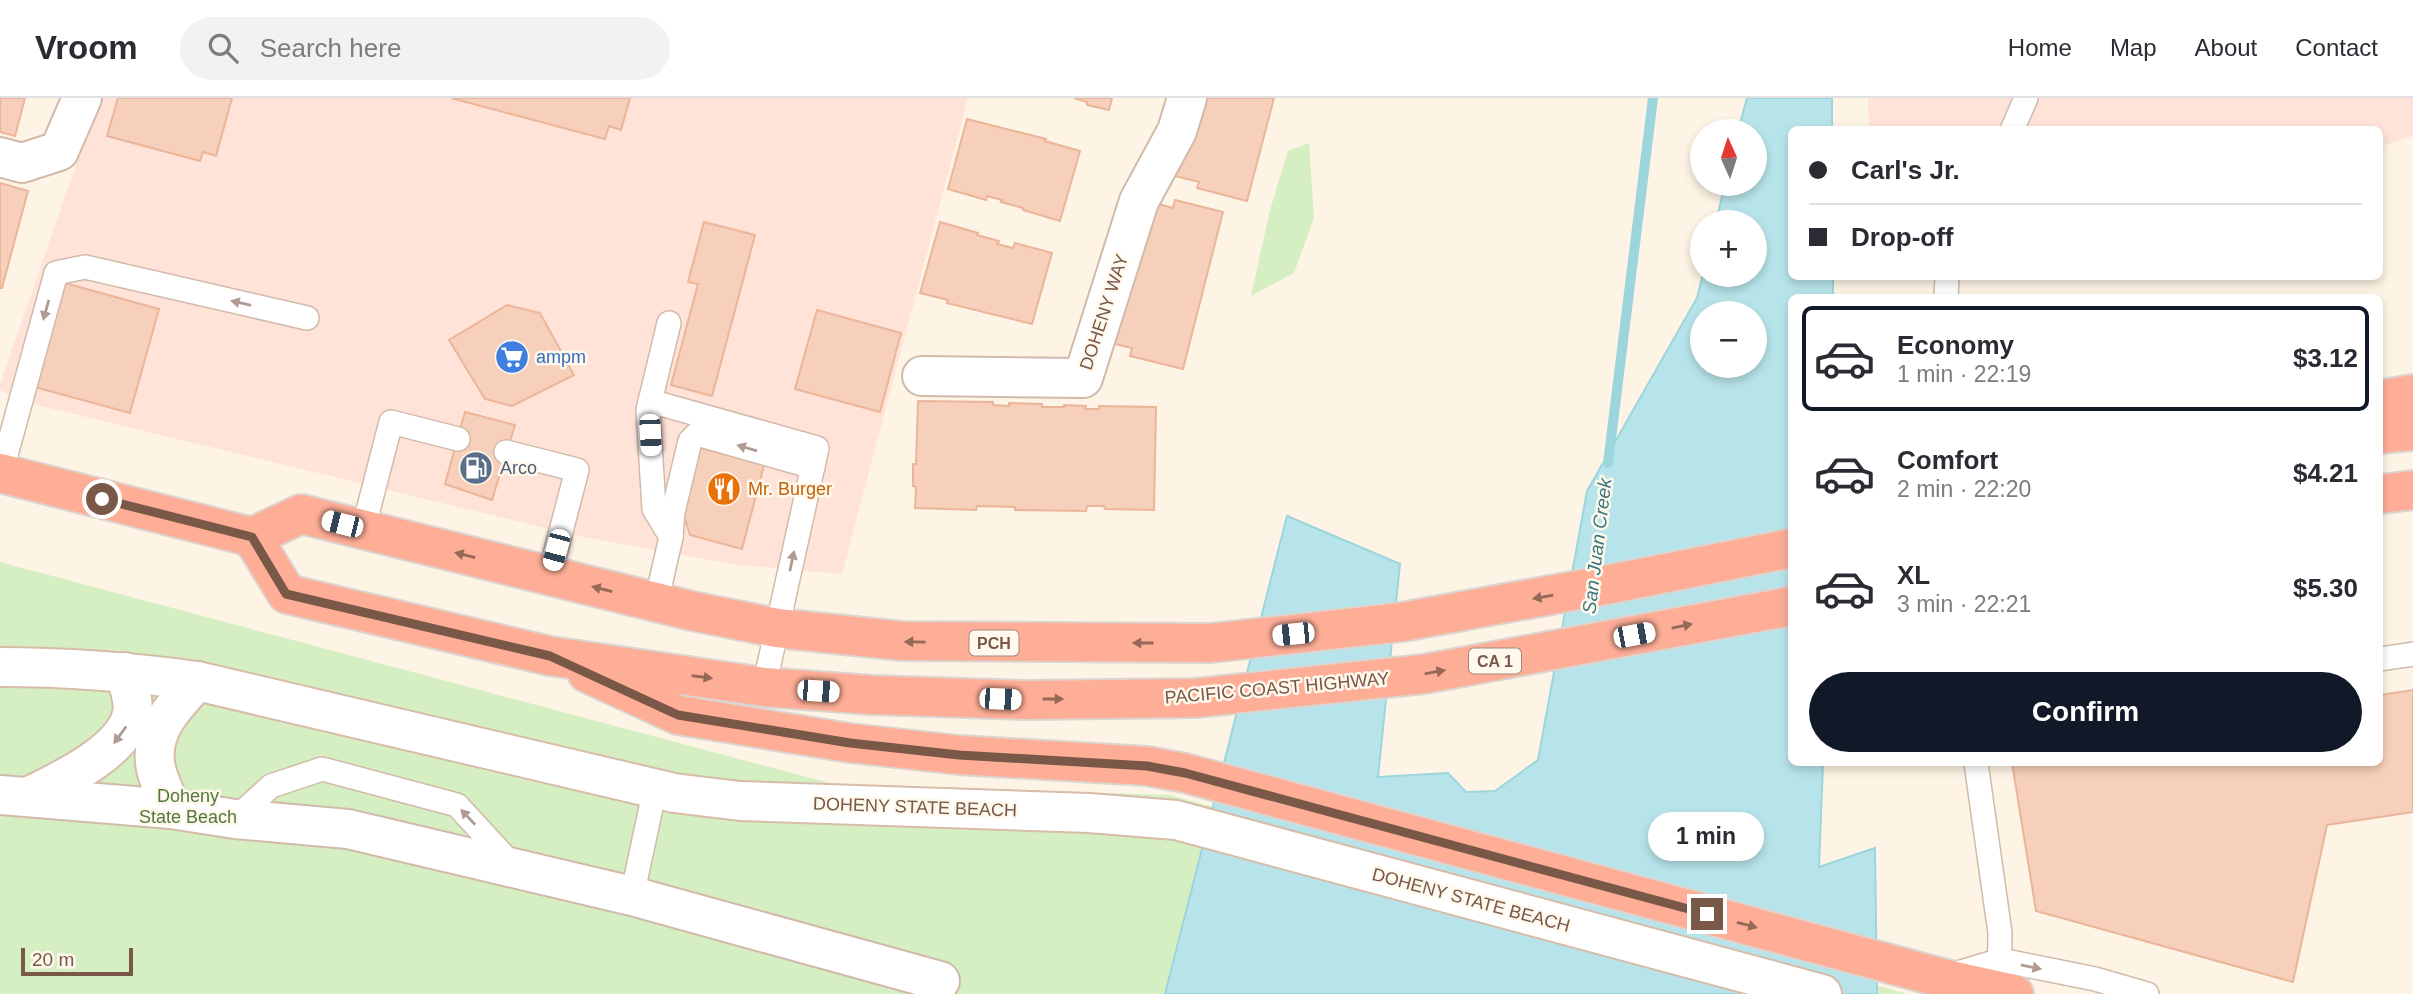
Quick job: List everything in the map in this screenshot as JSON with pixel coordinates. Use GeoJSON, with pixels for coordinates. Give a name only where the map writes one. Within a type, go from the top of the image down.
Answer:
{"type":"FeatureCollection","features":[{"type":"Feature","properties":{"kind":"highway"},"geometry":{"type":"LineString","coordinates":[[2383,399],[2413,394]]}},
{"type":"Feature","properties":{"kind":"highway"},"geometry":{"type":"LineString","coordinates":[[2383,434],[2413,431]]}},
{"type":"Feature","properties":{"kind":"highway"},"geometry":{"type":"LineString","coordinates":[[1,473],[252,537]]}},
{"type":"Feature","properties":{"kind":"highway"},"geometry":{"type":"LineString","coordinates":[[2383,494],[2413,490]]}},
{"type":"Feature","properties":{"kind":"highway","name":"PCH"},"geometry":{"type":"LineString","coordinates":[[252,537],[301,514],[656,603],[777,628],[902,642],[1211,643],[1402,622],[1611,584]]}},
{"type":"Feature","properties":{"kind":"highway"},"geometry":{"type":"LineString","coordinates":[[1611,584],[1788,535]]}},
{"type":"Feature","properties":{"kind":"highway","name":"PACIFIC COAST HIGHWAY"},"geometry":{"type":"LineString","coordinates":[[252,537],[286,594],[550,656],[764,687],[872,695],[1026,700],[1196,698],[1424,674],[1788,607]]}},
{"type":"Feature","properties":{"kind":"highway"},"geometry":{"type":"LineString","coordinates":[[1611,584],[1788,549]]}},
{"type":"Feature","properties":{"kind":"highway"},"geometry":{"type":"LineString","coordinates":[[550,656],[678,715],[863,745],[959,755],[1147,766],[1185,773],[1942,978],[2005,981]]}},
{"type":"Feature","properties":{"kind":"street"},"geometry":{"type":"LineString","coordinates":[[0,157],[22,163],[59,151],[82,98]]}},
{"type":"Feature","properties":{"kind":"street","name":"DOHENY WAY"},"geometry":{"type":"LineString","coordinates":[[922,376],[1083,378],[1139,201],[1177,131],[1187,98]]}},
{"type":"Feature","properties":{"kind":"street","name":"DOHENY STATE BEACH"},"geometry":{"type":"LineString","coordinates":[[0,667],[55,667],[197,681],[655,789],[740,801],[1089,813],[1176,820],[1822,994]]}},
{"type":"Feature","properties":{"kind":"street"},"geometry":{"type":"LineString","coordinates":[[14,796],[75,773],[119,740],[132,714],[125,672]]}},
{"type":"Feature","properties":{"kind":"street"},"geometry":{"type":"LineString","coordinates":[[171,809],[155,763],[156,739],[167,715],[197,681]]}},
{"type":"Feature","properties":{"kind":"street"},"geometry":{"type":"LineString","coordinates":[[14,796],[171,809],[235,819],[348,829],[632,895],[940,981]]}},
{"type":"Feature","properties":{"kind":"lane"},"geometry":{"type":"LineString","coordinates":[[2014,126],[2026,98]]}},
{"type":"Feature","properties":{"kind":"lane"},"geometry":{"type":"LineString","coordinates":[[1,473],[56,272],[85,267],[307,318]]}},
{"type":"Feature","properties":{"kind":"lane"},"geometry":{"type":"LineString","coordinates":[[669,323],[648,410],[654,509],[671,537]]}},
{"type":"Feature","properties":{"kind":"lane"},"geometry":{"type":"LineString","coordinates":[[650,401],[817,448],[764,687]]}},
{"type":"Feature","properties":{"kind":"lane"},"geometry":{"type":"LineString","coordinates":[[363,530],[391,422],[458,439]]}},
{"type":"Feature","properties":{"kind":"lane"},"geometry":{"type":"LineString","coordinates":[[656,603],[690,441],[698,434],[813,467]]}},
{"type":"Feature","properties":{"kind":"lane"},"geometry":{"type":"LineString","coordinates":[[506,452],[577,470],[549,577]]}},
{"type":"Feature","properties":{"kind":"lane"},"geometry":{"type":"LineString","coordinates":[[2383,659],[2413,654]]}},
{"type":"Feature","properties":{"kind":"lane"},"geometry":{"type":"LineString","coordinates":[[1976,766],[2005,981],[2095,979],[2147,994]]}},
{"type":"Feature","properties":{"kind":"lane"},"geometry":{"type":"LineString","coordinates":[[235,819],[271,786],[322,769],[457,805],[514,867]]}},
{"type":"Feature","properties":{"kind":"lane"},"geometry":{"type":"LineString","coordinates":[[632,895],[655,789]]}},
{"type":"Feature","properties":{"kind":"shaded area"},"geometry":{"type":"Polygon","coordinates":[[[99,98],[968,98],[842,574],[737,565],[578,536],[20,401],[0,390],[99,98]]]}},
{"type":"Feature","properties":{"kind":"shaded area"},"geometry":{"type":"Polygon","coordinates":[[[1868,98],[2413,98],[2413,136],[2383,146],[2383,126],[1869,126],[1868,98]]]}},
{"type":"Feature","properties":{"kind":"green space"},"geometry":{"type":"Polygon","coordinates":[[[1309,143],[1314,218],[1294,273],[1251,296],[1270,210],[1288,151],[1309,143]]]}},
{"type":"Feature","properties":{"kind":"green space","name":"Doheny State Beach"},"geometry":{"type":"Polygon","coordinates":[[[0,562],[833,784],[1169,795],[1908,994],[0,994],[0,562]]]}},
{"type":"Feature","properties":{"kind":"water"},"geometry":{"type":"Polygon","coordinates":[[[1747,98],[1832,98],[1832,126],[1788,126],[1788,280],[1833,280],[1833,294],[1788,294],[1788,766],[1823,766],[1819,867],[1875,848],[1877,994],[1165,994],[1287,516],[1400,564],[1378,777],[1448,773],[1466,792],[1495,791],[1538,760],[1587,491],[1690,310],[1690,378],[1767,378],[1767,301],[1695,301],[1700,287],[1767,287],[1767,210],[1719,210],[1722,196],[1768,196],[1768,119],[1741,119],[1747,98]]]}},
{"type":"Feature","properties":{"kind":"building"},"geometry":{"type":"Polygon","coordinates":[[[0,98],[25,98],[15,136],[0,132],[0,98]]]}},
{"type":"Feature","properties":{"kind":"building"},"geometry":{"type":"Polygon","coordinates":[[[118,98],[232,98],[216,156],[203,152],[200,161],[107,136],[118,98]]]}},
{"type":"Feature","properties":{"kind":"building"},"geometry":{"type":"Polygon","coordinates":[[[451,98],[630,98],[621,130],[609,126],[605,139],[451,98]]]}},
{"type":"Feature","properties":{"kind":"building"},"geometry":{"type":"Polygon","coordinates":[[[1074,98],[1112,98],[1109,110],[1087,105],[1087,102],[1074,98]]]}},
{"type":"Feature","properties":{"kind":"building"},"geometry":{"type":"Polygon","coordinates":[[[1196,98],[1274,98],[1247,201],[1197,188],[1199,182],[1175,176],[1196,98]]]}},
{"type":"Feature","properties":{"kind":"building"},"geometry":{"type":"Polygon","coordinates":[[[967,119],[1046,139],[1045,141],[1080,151],[1060,221],[1023,210],[1001,202],[1002,200],[987,196],[986,200],[948,189],[967,119]]]}},
{"type":"Feature","properties":{"kind":"building"},"geometry":{"type":"Polygon","coordinates":[[[0,183],[28,191],[2,288],[0,288],[0,183]]]}},
{"type":"Feature","properties":{"kind":"building"},"geometry":{"type":"Polygon","coordinates":[[[1144,200],[1173,208],[1175,200],[1223,212],[1183,369],[1130,356],[1132,348],[1107,342],[1144,200]]]}},
{"type":"Feature","properties":{"kind":"building"},"geometry":{"type":"Polygon","coordinates":[[[704,222],[755,235],[712,396],[671,385],[698,284],[688,282],[704,222]]]}},
{"type":"Feature","properties":{"kind":"building"},"geometry":{"type":"Polygon","coordinates":[[[940,222],[999,241],[997,244],[1013,248],[1015,243],[1052,253],[1032,324],[947,303],[948,300],[920,293],[940,222]]]}},
{"type":"Feature","properties":{"kind":"building"},"geometry":{"type":"Polygon","coordinates":[[[61,282],[159,309],[130,413],[31,386],[61,282]]]}},
{"type":"Feature","properties":{"kind":"building","name":"ampm"},"geometry":{"type":"Polygon","coordinates":[[[507,305],[540,313],[574,375],[512,406],[485,399],[449,340],[507,305]]]}},
{"type":"Feature","properties":{"kind":"building"},"geometry":{"type":"Polygon","coordinates":[[[817,310],[901,333],[880,412],[795,389],[817,310]]]}},
{"type":"Feature","properties":{"kind":"building"},"geometry":{"type":"Polygon","coordinates":[[[918,401],[993,402],[993,405],[1009,406],[1009,403],[1042,404],[1042,407],[1086,406],[1085,409],[1099,409],[1099,406],[1156,407],[1154,510],[1105,509],[1104,506],[1087,506],[1086,511],[1015,510],[1015,507],[977,506],[976,510],[915,508],[913,464],[916,464],[918,401]]]}},
{"type":"Feature","properties":{"kind":"building","name":"Arco"},"geometry":{"type":"Polygon","coordinates":[[[465,412],[515,425],[492,500],[445,484],[465,412]]]}},
{"type":"Feature","properties":{"kind":"building","name":"Mr. Burger"},"geometry":{"type":"Polygon","coordinates":[[[701,448],[764,465],[742,549],[690,535],[683,513],[701,448]]]}},
{"type":"Feature","properties":{"kind":"building"},"geometry":{"type":"Polygon","coordinates":[[[2413,690],[2413,812],[2327,825],[2293,982],[2036,911],[2012,766],[2383,766],[2383,695],[2413,690]]]}},
{"type":"Feature","properties":{"kind":"waterway","name":"San Juan Creek"},"geometry":{"type":"LineString","coordinates":[[1608,463],[1653,98]]}},
{"type":"Feature","properties":{"kind":"place","name":"ampm"},"geometry":{"type":"Point","coordinates":[512,357]}},
{"type":"Feature","properties":{"kind":"place","name":"Arco"},"geometry":{"type":"Point","coordinates":[476,468]}},
{"type":"Feature","properties":{"kind":"place","name":"Mr. Burger"},"geometry":{"type":"Point","coordinates":[724,489]}},
{"type":"Feature","properties":{"kind":"route"},"geometry":{"type":"LineString","coordinates":[[102,499],[252,537],[286,594],[550,656],[678,715],[850,743],[959,755],[1147,766],[1185,773],[1707,914]]}}]}
